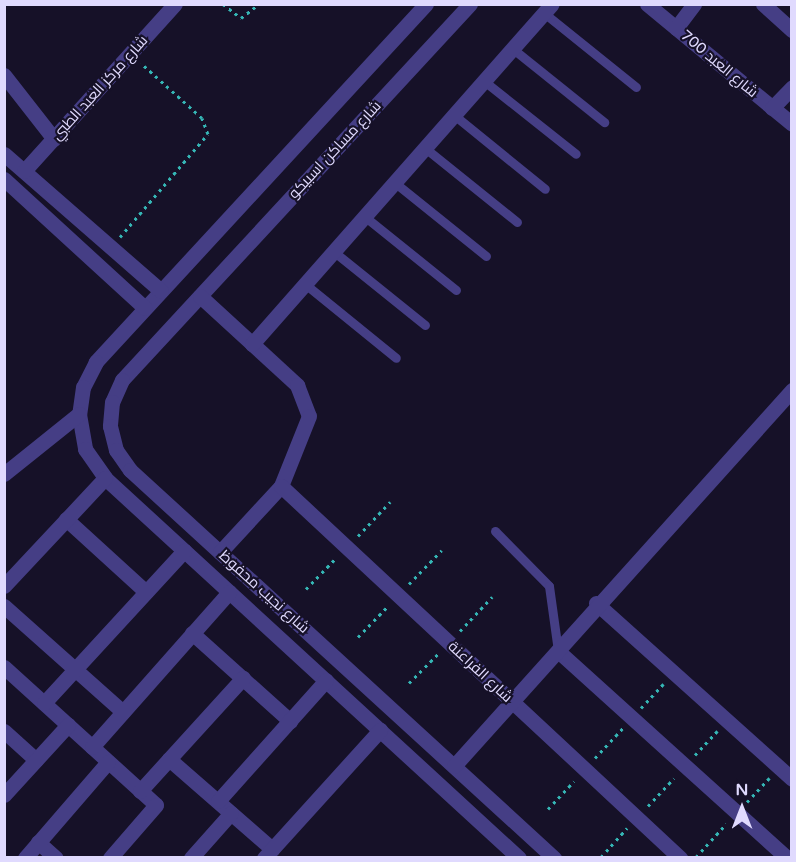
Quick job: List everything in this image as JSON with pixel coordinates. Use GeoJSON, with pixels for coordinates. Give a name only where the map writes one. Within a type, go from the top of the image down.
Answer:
{"type":"FeatureCollection","features":[{"type":"Feature","properties":{"kind":"street","name":"شارع مركز العبد الطبي"},"geometry":{"type":"LineString","coordinates":[[24,171],[175,4]]}},
{"type":"Feature","properties":{"kind":"street","name":"شارع مساكن اسبيكو"},"geometry":{"type":"LineString","coordinates":[[200,296],[470,4]]}},
{"type":"Feature","properties":{"kind":"street","name":"شارع العبد 700"},"geometry":{"type":"LineString","coordinates":[[647,4],[792,124]]}},
{"type":"Feature","properties":{"kind":"street"},"geometry":{"type":"LineString","coordinates":[[676,28],[694,4]]}},
{"type":"Feature","properties":{"kind":"street"},"geometry":{"type":"LineString","coordinates":[[763,4],[790,24]]}},
{"type":"Feature","properties":{"kind":"street"},"geometry":{"type":"LineString","coordinates":[[4,154],[161,291],[423,6]]}},
{"type":"Feature","properties":{"kind":"street"},"geometry":{"type":"LineString","coordinates":[[252,344],[548,9]]}},
{"type":"Feature","properties":{"kind":"street"},"geometry":{"type":"LineString","coordinates":[[4,75],[54,139]]}},
{"type":"Feature","properties":{"kind":"street"},"geometry":{"type":"LineString","coordinates":[[772,108],[792,87]]}},
{"type":"Feature","properties":{"kind":"street"},"geometry":{"type":"LineString","coordinates":[[4,178],[145,308]]}},
{"type":"Feature","properties":{"kind":"street","name":"شارع نجيب محفوظ"},"geometry":{"type":"LineString","coordinates":[[161,291],[96,362],[83,387],[79,414],[86,448],[105,478],[519,858]]}},
{"type":"Feature","properties":{"kind":"street"},"geometry":{"type":"LineString","coordinates":[[200,296],[307,399],[309,416],[281,486],[220,552]]}},
{"type":"Feature","properties":{"kind":"street","name":"شارع نجيب محفوظ"},"geometry":{"type":"LineString","coordinates":[[200,296],[122,380],[112,402],[110,426],[130,470],[554,858]]}},
{"type":"Feature","properties":{"kind":"street"},"geometry":{"type":"LineString","coordinates":[[454,766],[558,651],[596,603],[792,390]]}},
{"type":"Feature","properties":{"kind":"street"},"geometry":{"type":"LineString","coordinates":[[4,474],[79,414]]}},
{"type":"Feature","properties":{"kind":"street"},"geometry":{"type":"LineString","coordinates":[[4,586],[105,478]]}},
{"type":"Feature","properties":{"kind":"street","name":"شارع الفراعنة"},"geometry":{"type":"LineString","coordinates":[[281,486],[680,858]]}},
{"type":"Feature","properties":{"kind":"street"},"geometry":{"type":"LineString","coordinates":[[66,519],[146,591]]}},
{"type":"Feature","properties":{"kind":"street"},"geometry":{"type":"LineString","coordinates":[[44,703],[184,551]]}},
{"type":"Feature","properties":{"kind":"street"},"geometry":{"type":"LineString","coordinates":[[92,747],[229,592]]}},
{"type":"Feature","properties":{"kind":"street"},"geometry":{"type":"LineString","coordinates":[[596,603],[672,674],[792,779]]}},
{"type":"Feature","properties":{"kind":"street"},"geometry":{"type":"LineString","coordinates":[[4,606],[123,712]]}},
{"type":"Feature","properties":{"kind":"street"},"geometry":{"type":"LineString","coordinates":[[192,633],[290,721]]}},
{"type":"Feature","properties":{"kind":"street"},"geometry":{"type":"LineString","coordinates":[[558,651],[630,720],[787,858]]}},
{"type":"Feature","properties":{"kind":"street"},"geometry":{"type":"LineString","coordinates":[[4,667],[156,805],[110,858]]}},
{"type":"Feature","properties":{"kind":"street"},"geometry":{"type":"LineString","coordinates":[[140,791],[243,678]]}},
{"type":"Feature","properties":{"kind":"street"},"geometry":{"type":"LineString","coordinates":[[218,801],[326,680]]}},
{"type":"Feature","properties":{"kind":"street"},"geometry":{"type":"LineString","coordinates":[[4,795],[68,725]]}},
{"type":"Feature","properties":{"kind":"street"},"geometry":{"type":"LineString","coordinates":[[169,759],[231,813],[268,853],[380,730]]}},
{"type":"Feature","properties":{"kind":"street"},"geometry":{"type":"LineString","coordinates":[[4,731],[36,760]]}},
{"type":"Feature","properties":{"kind":"street"},"geometry":{"type":"LineString","coordinates":[[25,858],[108,762]]}},
{"type":"Feature","properties":{"kind":"street"},"geometry":{"type":"LineString","coordinates":[[191,858],[231,813]]}},
{"type":"Feature","properties":{"kind":"street"},"geometry":{"type":"LineString","coordinates":[[38,842],[56,858]]}},
{"type":"Feature","properties":{"kind":"lane"},"geometry":{"type":"LineString","coordinates":[[548,9],[636,87]]}},
{"type":"Feature","properties":{"kind":"lane"},"geometry":{"type":"LineString","coordinates":[[513,49],[604,122]]}},
{"type":"Feature","properties":{"kind":"lane"},"geometry":{"type":"LineString","coordinates":[[484,81],[576,154]]}},
{"type":"Feature","properties":{"kind":"lane"},"geometry":{"type":"LineString","coordinates":[[454,115],[545,189]]}},
{"type":"Feature","properties":{"kind":"lane"},"geometry":{"type":"LineString","coordinates":[[425,148],[517,222]]}},
{"type":"Feature","properties":{"kind":"lane"},"geometry":{"type":"LineString","coordinates":[[394,182],[486,256]]}},
{"type":"Feature","properties":{"kind":"lane"},"geometry":{"type":"LineString","coordinates":[[364,216],[456,290]]}},
{"type":"Feature","properties":{"kind":"lane"},"geometry":{"type":"LineString","coordinates":[[333,251],[425,325]]}},
{"type":"Feature","properties":{"kind":"lane"},"geometry":{"type":"LineString","coordinates":[[305,284],[396,358]]}},
{"type":"Feature","properties":{"kind":"lane"},"geometry":{"type":"LineString","coordinates":[[495,531],[549,586],[558,651]]}},
{"type":"Feature","properties":{"kind":"path"},"geometry":{"type":"LineString","coordinates":[[223,4],[241,18],[259,4]]}},
{"type":"Feature","properties":{"kind":"path"},"geometry":{"type":"LineString","coordinates":[[111,247],[208,134],[202,118],[130,54]]}},
{"type":"Feature","properties":{"kind":"path"},"geometry":{"type":"LineString","coordinates":[[548,809],[672,674]]}},
{"type":"Feature","properties":{"kind":"path"},"geometry":{"type":"LineString","coordinates":[[601,857],[726,721]]}}]}
